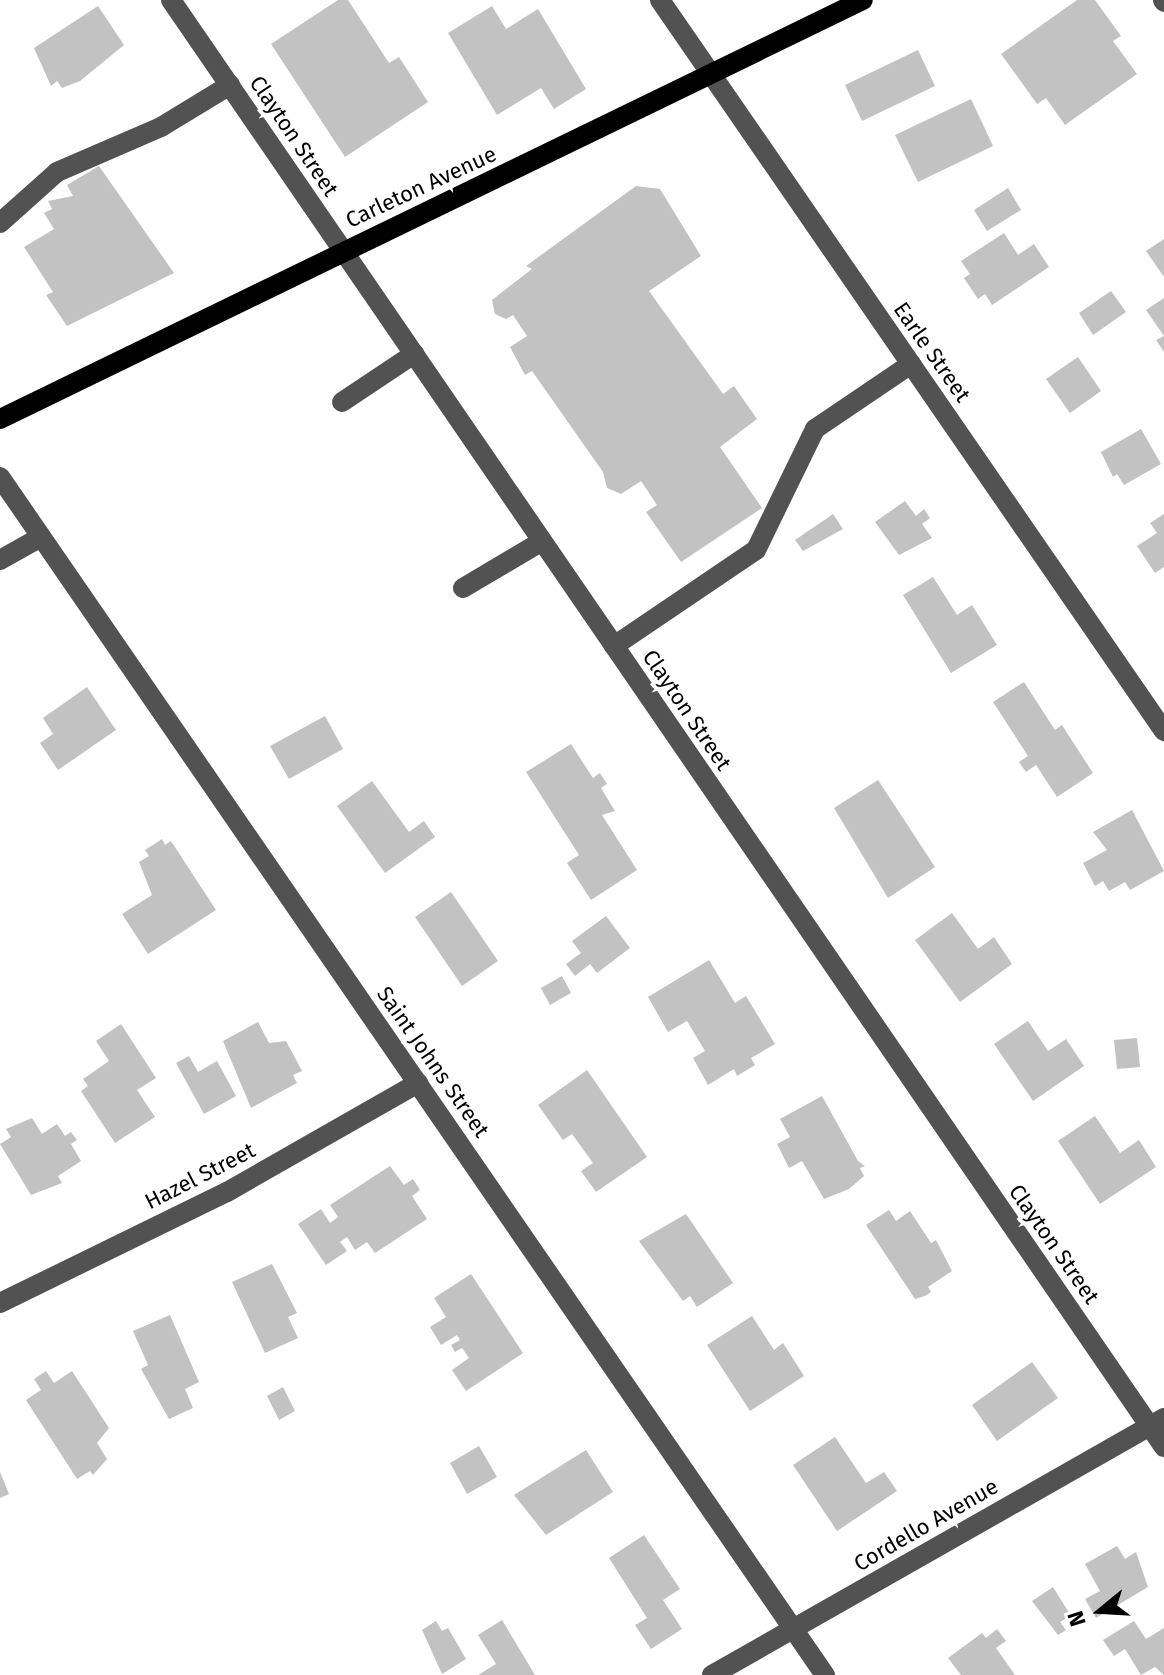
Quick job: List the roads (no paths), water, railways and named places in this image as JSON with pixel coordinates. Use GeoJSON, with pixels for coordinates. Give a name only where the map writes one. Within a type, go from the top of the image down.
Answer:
{"type":"FeatureCollection","features":[{"type":"Feature","properties":{"kind":"main road","name":"Carleton Avenue"},"geometry":{"type":"LineString","coordinates":[[0,419],[343,250],[712,76],[863,0]]}},
{"type":"Feature","properties":{"kind":"street","name":"Clayton Street"},"geometry":{"type":"LineString","coordinates":[[171,0],[614,646],[1157,1422],[1164,1447]]}},
{"type":"Feature","properties":{"kind":"street","name":"Earle Street"},"geometry":{"type":"LineString","coordinates":[[660,0],[1164,731]]}},
{"type":"Feature","properties":{"kind":"street"},"geometry":{"type":"LineString","coordinates":[[0,223],[57,172],[161,127],[230,85]]}},
{"type":"Feature","properties":{"kind":"street"},"geometry":{"type":"LineString","coordinates":[[342,402],[414,354]]}},
{"type":"Feature","properties":{"kind":"street"},"geometry":{"type":"LineString","coordinates":[[614,646],[756,550],[815,429],[911,364]]}},
{"type":"Feature","properties":{"kind":"street","name":"Saint Johns Street"},"geometry":{"type":"LineString","coordinates":[[0,477],[825,1675]]}},
{"type":"Feature","properties":{"kind":"street"},"geometry":{"type":"LineString","coordinates":[[0,560],[41,537]]}},
{"type":"Feature","properties":{"kind":"street"},"geometry":{"type":"LineString","coordinates":[[463,588],[542,541]]}},
{"type":"Feature","properties":{"kind":"street","name":"Hazel Street"},"geometry":{"type":"LineString","coordinates":[[0,1303],[227,1192],[418,1083]]}},
{"type":"Feature","properties":{"kind":"street","name":"Cordello Avenue"},"geometry":{"type":"LineString","coordinates":[[712,1675],[1157,1422]]}}]}
